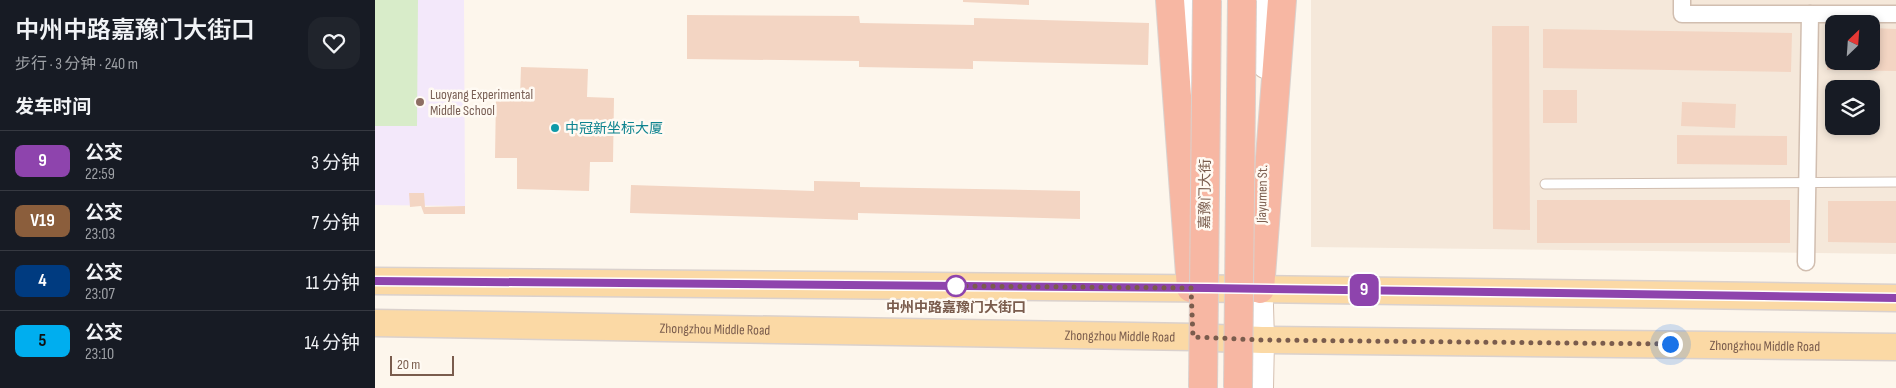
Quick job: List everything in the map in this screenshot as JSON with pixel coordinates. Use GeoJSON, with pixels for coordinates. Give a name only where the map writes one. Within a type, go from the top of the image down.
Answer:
{"type":"FeatureCollection","features":[{"type":"Feature","properties":{"kind":"highway"},"geometry":{"type":"LineString","coordinates":[[1177,0],[1191,288]]}},
{"type":"Feature","properties":{"kind":"highway","name":"嘉豫门大街"},"geometry":{"type":"LineString","coordinates":[[1203,388],[1207,0]]}},
{"type":"Feature","properties":{"kind":"highway"},"geometry":{"type":"LineString","coordinates":[[1238,388],[1242,0]]}},
{"type":"Feature","properties":{"kind":"highway"},"geometry":{"type":"LineString","coordinates":[[1260,288],[1277,3]]}},
{"type":"Feature","properties":{"kind":"main road"},"geometry":{"type":"LineString","coordinates":[[375,280],[1260,288],[1896,298]]}},
{"type":"Feature","properties":{"kind":"main road"},"geometry":{"type":"LineString","coordinates":[[1191,288],[1193,388]]}},
{"type":"Feature","properties":{"kind":"main road"},"geometry":{"type":"LineString","coordinates":[[1260,288],[1263,340],[1261,388]]}},
{"type":"Feature","properties":{"kind":"main road","name":"Zhongzhou Middle Road"},"geometry":{"type":"LineString","coordinates":[[375,323],[1193,337],[1263,340],[1896,347]]}},
{"type":"Feature","properties":{"kind":"street"},"geometry":{"type":"LineString","coordinates":[[1682,0],[1682,14],[1896,14]]}},
{"type":"Feature","properties":{"kind":"street"},"geometry":{"type":"LineString","coordinates":[[1806,262],[1810,14]]}},
{"type":"Feature","properties":{"kind":"lane"},"geometry":{"type":"LineString","coordinates":[[1545,184],[1896,182]]}},
{"type":"Feature","properties":{"kind":"shaded area","name":"Luoyang Experimental Middle School"},"geometry":{"type":"Polygon","coordinates":[[[375,0],[464,0],[465,206],[375,205],[375,0]]]}},
{"type":"Feature","properties":{"kind":"shaded area"},"geometry":{"type":"Polygon","coordinates":[[[1311,0],[1896,0],[1896,254],[1311,247],[1311,0]]]}},
{"type":"Feature","properties":{"kind":"green space"},"geometry":{"type":"Polygon","coordinates":[[[375,0],[418,0],[417,126],[375,126],[375,0]]]}},
{"type":"Feature","properties":{"kind":"building"},"geometry":{"type":"Polygon","coordinates":[[[963,0],[1029,0],[1029,5],[963,2],[963,0]]]}},
{"type":"Feature","properties":{"kind":"building"},"geometry":{"type":"Polygon","coordinates":[[[687,15],[859,16],[860,23],[974,25],[974,18],[1149,23],[1148,65],[973,61],[973,69],[859,67],[859,61],[687,59],[687,15]]]}},
{"type":"Feature","properties":{"kind":"building"},"geometry":{"type":"Polygon","coordinates":[[[1492,26],[1529,26],[1530,230],[1493,229],[1492,26]]]}},
{"type":"Feature","properties":{"kind":"building"},"geometry":{"type":"Polygon","coordinates":[[[1880,28],[1896,29],[1896,71],[1827,70],[1880,70],[1880,28]]]}},
{"type":"Feature","properties":{"kind":"building"},"geometry":{"type":"Polygon","coordinates":[[[1543,29],[1792,33],[1791,72],[1543,68],[1543,29]]]}},
{"type":"Feature","properties":{"kind":"building","name":"中冠新坐标大厦"},"geometry":{"type":"Polygon","coordinates":[[[521,67],[588,69],[587,97],[614,98],[613,162],[590,162],[589,191],[517,189],[517,158],[495,158],[496,96],[520,97],[521,67]]]}},
{"type":"Feature","properties":{"kind":"building"},"geometry":{"type":"Polygon","coordinates":[[[1543,90],[1577,90],[1577,123],[1543,123],[1543,90]]]}},
{"type":"Feature","properties":{"kind":"building"},"geometry":{"type":"Polygon","coordinates":[[[1682,102],[1736,104],[1735,128],[1681,126],[1682,102]]]}},
{"type":"Feature","properties":{"kind":"building"},"geometry":{"type":"Polygon","coordinates":[[[1677,135],[1787,136],[1787,165],[1677,164],[1677,135]]]}},
{"type":"Feature","properties":{"kind":"building"},"geometry":{"type":"Polygon","coordinates":[[[814,181],[860,182],[860,187],[1080,191],[1080,219],[858,213],[858,220],[630,213],[631,185],[814,191],[814,181]]]}},
{"type":"Feature","properties":{"kind":"building"},"geometry":{"type":"Polygon","coordinates":[[[409,193],[424,193],[425,207],[465,206],[465,214],[424,214],[421,206],[410,207],[409,193]]]}},
{"type":"Feature","properties":{"kind":"building"},"geometry":{"type":"Polygon","coordinates":[[[1537,200],[1790,200],[1790,243],[1537,243],[1537,200]]]}},
{"type":"Feature","properties":{"kind":"building"},"geometry":{"type":"Polygon","coordinates":[[[1828,201],[1896,201],[1896,243],[1828,242],[1828,201]]]}},
{"type":"Feature","properties":{"kind":"bus line","name":"9"},"geometry":{"type":"LineString","coordinates":[[375,281],[1208,288],[1896,298]]}},
{"type":"Feature","properties":{"kind":"place","name":"Luoyang Experimental Middle School"},"geometry":{"type":"Point","coordinates":[420,102]}},
{"type":"Feature","properties":{"kind":"place","name":"中冠新坐标大厦"},"geometry":{"type":"Point","coordinates":[555,128]}},
{"type":"Feature","properties":{"kind":"place","name":"中州中路嘉豫门大街口"},"geometry":{"type":"Point","coordinates":[956,286]}},
{"type":"Feature","properties":{"kind":"route"},"geometry":{"type":"LineString","coordinates":[[956,286],[952,286],[1191,288],[1193,337],[1263,340],[1670,344]]}}]}
